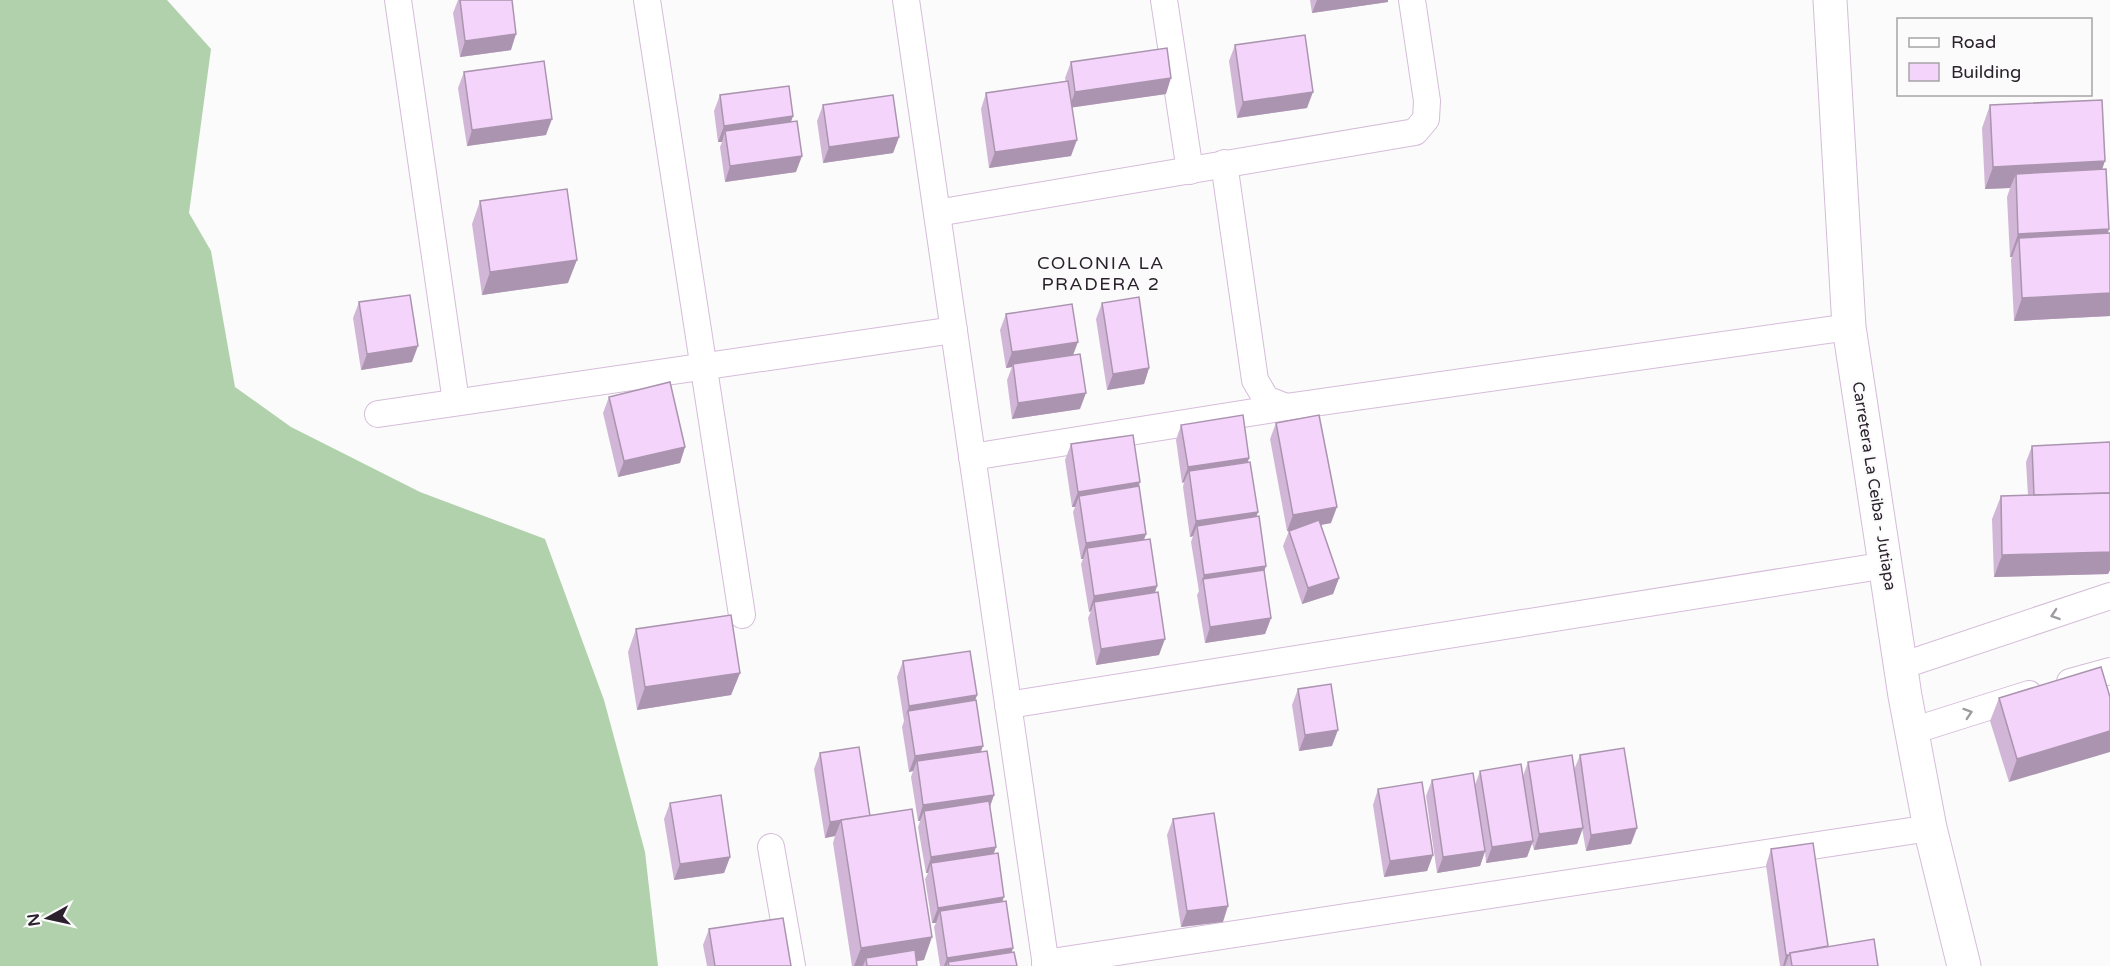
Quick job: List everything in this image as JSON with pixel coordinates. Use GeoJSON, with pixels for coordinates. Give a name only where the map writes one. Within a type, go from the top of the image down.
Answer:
{"type":"FeatureCollection","features":[{"type":"Feature","properties":{"kind":"main road","name":"Carretera La Ceiba - Jutiapa"},"geometry":{"type":"LineString","coordinates":[[1830,0],[1849,327],[1912,730],[1930,828],[1964,966]]}},
{"type":"Feature","properties":{"kind":"street"},"geometry":{"type":"LineString","coordinates":[[398,0],[456,402]]}},
{"type":"Feature","properties":{"kind":"street"},"geometry":{"type":"LineString","coordinates":[[647,0],[702,368],[742,615]]}},
{"type":"Feature","properties":{"kind":"street"},"geometry":{"type":"LineString","coordinates":[[906,0],[1046,965],[1930,828]]}},
{"type":"Feature","properties":{"kind":"street"},"geometry":{"type":"LineString","coordinates":[[1164,0],[1190,171]]}},
{"type":"Feature","properties":{"kind":"street"},"geometry":{"type":"LineString","coordinates":[[937,213],[1415,132],[1426,119],[1427,101],[1412,0]]}},
{"type":"Feature","properties":{"kind":"street"},"geometry":{"type":"LineString","coordinates":[[1224,163],[1255,380],[1266,399],[1286,406]]}},
{"type":"Feature","properties":{"kind":"street"},"geometry":{"type":"LineString","coordinates":[[972,457],[1286,406],[1849,327]]}},
{"type":"Feature","properties":{"kind":"street"},"geometry":{"type":"LineString","coordinates":[[378,414],[954,330]]}},
{"type":"Feature","properties":{"kind":"street"},"geometry":{"type":"LineString","coordinates":[[1008,705],[1887,565]]}},
{"type":"Feature","properties":{"kind":"street"},"geometry":{"type":"LineString","coordinates":[[1901,666],[2110,596]]}},
{"type":"Feature","properties":{"kind":"street"},"geometry":{"type":"LineString","coordinates":[[1912,730],[2110,670]]}},
{"type":"Feature","properties":{"kind":"street"},"geometry":{"type":"LineString","coordinates":[[771,847],[792,966]]}},
{"type":"Feature","properties":{"kind":"green space"},"geometry":{"type":"Polygon","coordinates":[[[0,0],[167,0],[211,49],[189,213],[211,251],[235,387],[291,427],[420,492],[545,539],[604,700],[645,852],[658,966],[0,966],[0,0]]]}},
{"type":"Feature","properties":{"kind":"building"},"geometry":{"type":"Polygon","coordinates":[[[460,0],[512,0],[516,34],[465,41],[460,0]]]}},
{"type":"Feature","properties":{"kind":"building"},"geometry":{"type":"Polygon","coordinates":[[[1305,35],[1313,92],[1243,102],[1235,45],[1305,35]]]}},
{"type":"Feature","properties":{"kind":"building"},"geometry":{"type":"Polygon","coordinates":[[[1167,48],[1171,78],[1075,92],[1071,62],[1167,48]]]}},
{"type":"Feature","properties":{"kind":"building"},"geometry":{"type":"Polygon","coordinates":[[[544,61],[552,119],[472,130],[464,72],[544,61]]]}},
{"type":"Feature","properties":{"kind":"building"},"geometry":{"type":"Polygon","coordinates":[[[1068,81],[1077,140],[995,152],[986,93],[1068,81]]]}},
{"type":"Feature","properties":{"kind":"building"},"geometry":{"type":"Polygon","coordinates":[[[789,86],[793,116],[724,126],[720,95],[789,86]]]}},
{"type":"Feature","properties":{"kind":"building"},"geometry":{"type":"Polygon","coordinates":[[[893,95],[899,137],[829,147],[823,105],[893,95]]]}},
{"type":"Feature","properties":{"kind":"building"},"geometry":{"type":"Polygon","coordinates":[[[2102,100],[2105,161],[1993,167],[1990,105],[2102,100]]]}},
{"type":"Feature","properties":{"kind":"building"},"geometry":{"type":"Polygon","coordinates":[[[797,121],[802,156],[730,166],[725,131],[797,121]]]}},
{"type":"Feature","properties":{"kind":"building"},"geometry":{"type":"Polygon","coordinates":[[[2106,169],[2109,229],[2018,234],[2016,174],[2106,169]]]}},
{"type":"Feature","properties":{"kind":"building"},"geometry":{"type":"Polygon","coordinates":[[[567,189],[577,260],[490,272],[480,201],[567,189]]]}},
{"type":"Feature","properties":{"kind":"building"},"geometry":{"type":"Polygon","coordinates":[[[2110,233],[2110,293],[2022,298],[2019,238],[2110,233]]]}},
{"type":"Feature","properties":{"kind":"building"},"geometry":{"type":"Polygon","coordinates":[[[410,295],[418,346],[367,354],[359,302],[410,295]]]}},
{"type":"Feature","properties":{"kind":"building"},"geometry":{"type":"Polygon","coordinates":[[[1139,297],[1149,368],[1113,374],[1102,303],[1139,297]]]}},
{"type":"Feature","properties":{"kind":"building"},"geometry":{"type":"Polygon","coordinates":[[[1072,304],[1078,342],[1012,352],[1006,314],[1072,304]]]}},
{"type":"Feature","properties":{"kind":"building"},"geometry":{"type":"Polygon","coordinates":[[[1080,354],[1086,393],[1018,403],[1013,364],[1080,354]]]}},
{"type":"Feature","properties":{"kind":"building"},"geometry":{"type":"Polygon","coordinates":[[[670,382],[685,447],[624,461],[609,397],[670,382]]]}},
{"type":"Feature","properties":{"kind":"building"},"geometry":{"type":"Polygon","coordinates":[[[1243,415],[1249,458],[1188,467],[1181,425],[1243,415]]]}},
{"type":"Feature","properties":{"kind":"building"},"geometry":{"type":"Polygon","coordinates":[[[1319,415],[1337,507],[1293,515],[1276,423],[1319,415]]]}},
{"type":"Feature","properties":{"kind":"building"},"geometry":{"type":"Polygon","coordinates":[[[1133,435],[1140,482],[1078,492],[1071,444],[1133,435]]]}},
{"type":"Feature","properties":{"kind":"building"},"geometry":{"type":"Polygon","coordinates":[[[2110,442],[2110,493],[2034,495],[2032,446],[2110,442]]]}},
{"type":"Feature","properties":{"kind":"building"},"geometry":{"type":"Polygon","coordinates":[[[1250,462],[1258,512],[1196,521],[1189,471],[1250,462]]]}},
{"type":"Feature","properties":{"kind":"building"},"geometry":{"type":"Polygon","coordinates":[[[1139,486],[1146,534],[1086,543],[1079,496],[1139,486]]]}},
{"type":"Feature","properties":{"kind":"building"},"geometry":{"type":"Polygon","coordinates":[[[2110,493],[2110,552],[2002,555],[2001,496],[2110,493]]]}},
{"type":"Feature","properties":{"kind":"building"},"geometry":{"type":"Polygon","coordinates":[[[1259,516],[1266,566],[1204,575],[1197,526],[1259,516]]]}},
{"type":"Feature","properties":{"kind":"building"},"geometry":{"type":"Polygon","coordinates":[[[1319,520],[1339,578],[1308,588],[1289,531],[1319,520]]]}},
{"type":"Feature","properties":{"kind":"building"},"geometry":{"type":"Polygon","coordinates":[[[1150,539],[1157,586],[1094,596],[1087,548],[1150,539]]]}},
{"type":"Feature","properties":{"kind":"building"},"geometry":{"type":"Polygon","coordinates":[[[1264,570],[1271,618],[1210,627],[1203,579],[1264,570]]]}},
{"type":"Feature","properties":{"kind":"building"},"geometry":{"type":"Polygon","coordinates":[[[1158,592],[1165,639],[1101,649],[1094,602],[1158,592]]]}},
{"type":"Feature","properties":{"kind":"building"},"geometry":{"type":"Polygon","coordinates":[[[731,615],[740,673],[645,687],[636,629],[731,615]]]}},
{"type":"Feature","properties":{"kind":"building"},"geometry":{"type":"Polygon","coordinates":[[[970,651],[977,695],[909,706],[903,661],[970,651]]]}},
{"type":"Feature","properties":{"kind":"building"},"geometry":{"type":"Polygon","coordinates":[[[2101,667],[2110,697],[2110,731],[2017,759],[1999,698],[2101,667]]]}},
{"type":"Feature","properties":{"kind":"building"},"geometry":{"type":"Polygon","coordinates":[[[1331,684],[1338,730],[1305,735],[1298,689],[1331,684]]]}},
{"type":"Feature","properties":{"kind":"building"},"geometry":{"type":"Polygon","coordinates":[[[976,700],[983,746],[915,756],[908,711],[976,700]]]}},
{"type":"Feature","properties":{"kind":"building"},"geometry":{"type":"Polygon","coordinates":[[[859,747],[870,816],[830,822],[820,753],[859,747]]]}},
{"type":"Feature","properties":{"kind":"building"},"geometry":{"type":"Polygon","coordinates":[[[1624,748],[1637,828],[1591,835],[1580,755],[1624,748]]]}},
{"type":"Feature","properties":{"kind":"building"},"geometry":{"type":"Polygon","coordinates":[[[987,751],[994,795],[923,805],[917,761],[987,751]]]}},
{"type":"Feature","properties":{"kind":"building"},"geometry":{"type":"Polygon","coordinates":[[[1572,755],[1583,828],[1539,834],[1528,762],[1572,755]]]}},
{"type":"Feature","properties":{"kind":"building"},"geometry":{"type":"Polygon","coordinates":[[[1521,764],[1533,841],[1492,847],[1480,771],[1521,764]]]}},
{"type":"Feature","properties":{"kind":"building"},"geometry":{"type":"Polygon","coordinates":[[[1473,773],[1485,851],[1443,857],[1432,780],[1473,773]]]}},
{"type":"Feature","properties":{"kind":"building"},"geometry":{"type":"Polygon","coordinates":[[[1422,782],[1433,855],[1390,861],[1378,789],[1422,782]]]}},
{"type":"Feature","properties":{"kind":"building"},"geometry":{"type":"Polygon","coordinates":[[[721,795],[730,857],[680,864],[670,803],[721,795]]]}},
{"type":"Feature","properties":{"kind":"building"},"geometry":{"type":"Polygon","coordinates":[[[989,801],[996,847],[931,857],[924,811],[989,801]]]}},
{"type":"Feature","properties":{"kind":"building"},"geometry":{"type":"Polygon","coordinates":[[[912,809],[932,937],[861,948],[841,820],[912,809]]]}},
{"type":"Feature","properties":{"kind":"building"},"geometry":{"type":"Polygon","coordinates":[[[1214,813],[1228,906],[1187,911],[1173,819],[1214,813]]]}},
{"type":"Feature","properties":{"kind":"building"},"geometry":{"type":"Polygon","coordinates":[[[1813,843],[1828,946],[1786,955],[1771,849],[1813,843]]]}},
{"type":"Feature","properties":{"kind":"building"},"geometry":{"type":"Polygon","coordinates":[[[998,853],[1004,897],[938,908],[931,863],[998,853]]]}},
{"type":"Feature","properties":{"kind":"building"},"geometry":{"type":"Polygon","coordinates":[[[1006,901],[1013,948],[947,958],[940,911],[1006,901]]]}},
{"type":"Feature","properties":{"kind":"building"},"geometry":{"type":"Polygon","coordinates":[[[783,918],[791,966],[715,966],[709,929],[783,918]]]}},
{"type":"Feature","properties":{"kind":"building"},"geometry":{"type":"Polygon","coordinates":[[[1874,939],[1878,966],[1792,966],[1790,953],[1874,939]]]}},
{"type":"Feature","properties":{"kind":"building"},"geometry":{"type":"Polygon","coordinates":[[[915,950],[917,966],[867,966],[866,958],[915,950]]]}},
{"type":"Feature","properties":{"kind":"building"},"geometry":{"type":"Polygon","coordinates":[[[1014,952],[1017,966],[949,966],[948,962],[1014,952]]]}},
{"type":"Feature","properties":{"kind":"district","name":"COLONIA LA PRADERA 2"},"geometry":{"type":"Point","coordinates":[1101,273]}}]}
